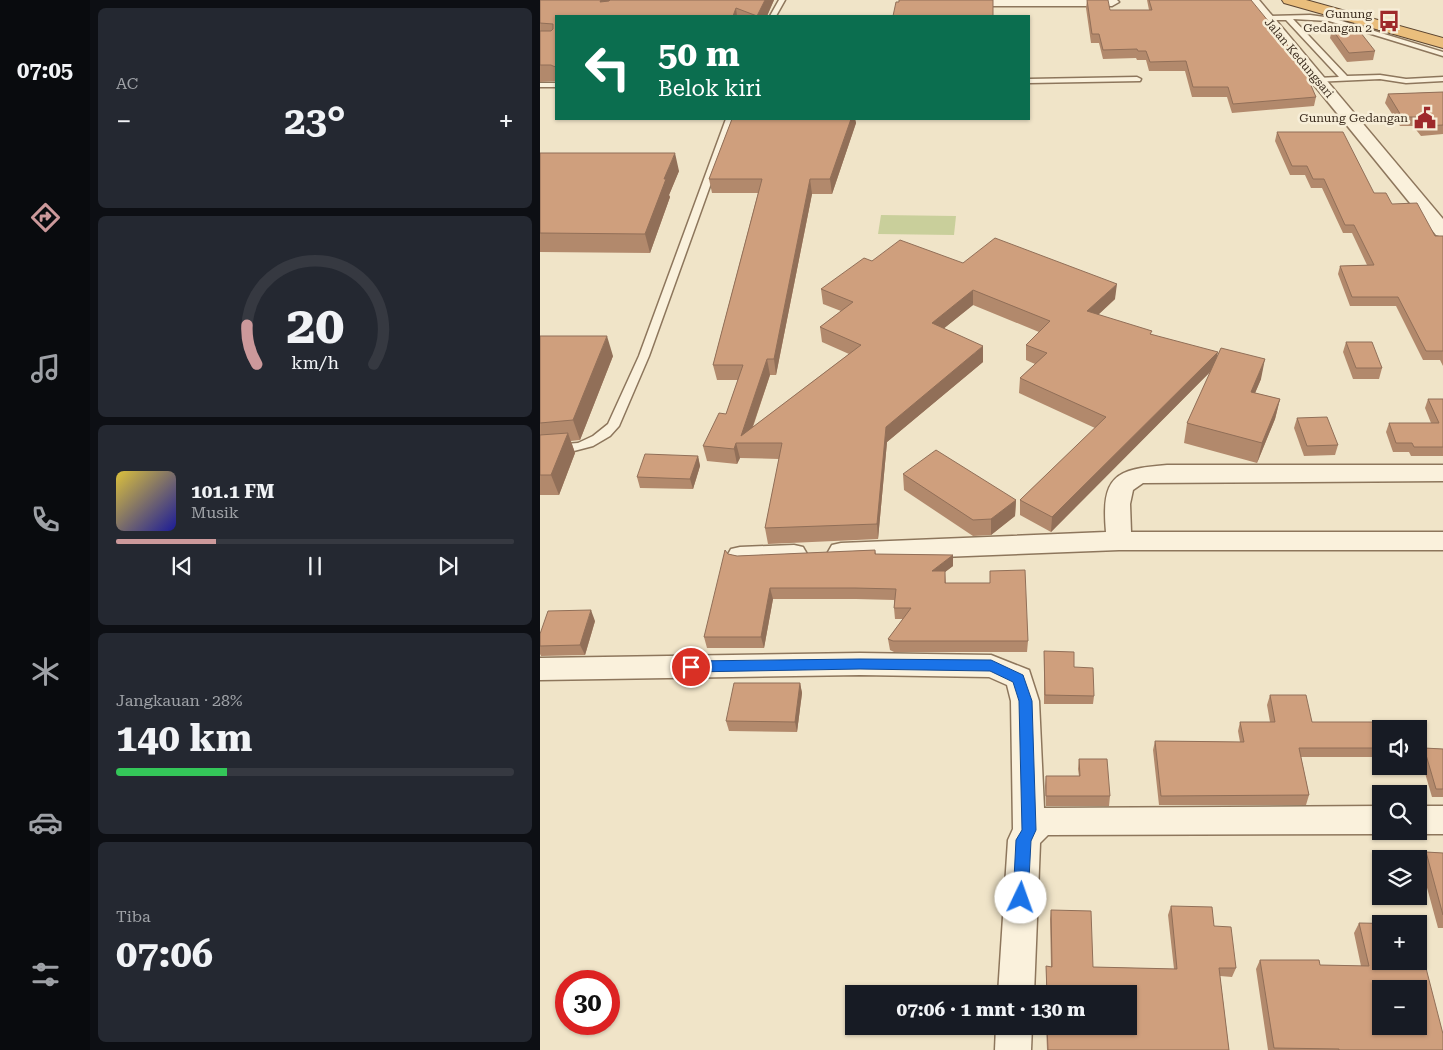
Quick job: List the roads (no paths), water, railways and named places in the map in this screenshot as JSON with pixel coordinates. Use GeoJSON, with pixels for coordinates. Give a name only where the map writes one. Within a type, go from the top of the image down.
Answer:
{"type":"FeatureCollection","features":[{"type":"Feature","properties":{"kind":"highway"},"geometry":{"type":"LineString","coordinates":[[1288,0],[1443,43]]}},
{"type":"Feature","properties":{"kind":"street"},"geometry":{"type":"LineString","coordinates":[[942,0],[952,2],[1112,2]]}},
{"type":"Feature","properties":{"kind":"street","name":"Jalan Kedungsari"},"geometry":{"type":"LineString","coordinates":[[1252,0],[1443,231]]}},
{"type":"Feature","properties":{"kind":"street"},"geometry":{"type":"LineString","coordinates":[[1118,541],[1118,498],[1123,485],[1134,476],[1167,473],[1443,473]]}},
{"type":"Feature","properties":{"kind":"street"},"geometry":{"type":"LineString","coordinates":[[740,556],[1118,541],[1443,541]]}},
{"type":"Feature","properties":{"kind":"street"},"geometry":{"type":"LineString","coordinates":[[540,669],[860,664],[991,666],[1019,678],[1025,701],[1029,830],[1024,840],[1016,985]]}},
{"type":"Feature","properties":{"kind":"street"},"geometry":{"type":"LineString","coordinates":[[1029,830],[1038,824],[1049,821],[1372,820]]}},
{"type":"Feature","properties":{"kind":"street"},"geometry":{"type":"LineString","coordinates":[[1427,820],[1443,820]]}},
{"type":"Feature","properties":{"kind":"street"},"geometry":{"type":"LineString","coordinates":[[1013,1050],[1014,1035]]}},
{"type":"Feature","properties":{"kind":"lane"},"geometry":{"type":"LineString","coordinates":[[774,15],[782,0]]}},
{"type":"Feature","properties":{"kind":"lane"},"geometry":{"type":"LineString","coordinates":[[1267,18],[1330,19],[1443,54]]}},
{"type":"Feature","properties":{"kind":"lane"},"geometry":{"type":"LineString","coordinates":[[1288,18],[1344,78]]}},
{"type":"Feature","properties":{"kind":"lane"},"geometry":{"type":"LineString","coordinates":[[1318,80],[1380,77],[1406,81],[1443,79]]}},
{"type":"Feature","properties":{"kind":"lane"},"geometry":{"type":"LineString","coordinates":[[1030,81],[1136,79]]}},
{"type":"Feature","properties":{"kind":"lane"},"geometry":{"type":"LineString","coordinates":[[540,85],[555,85]]}},
{"type":"Feature","properties":{"kind":"lane"},"geometry":{"type":"LineString","coordinates":[[540,450],[560,450],[591,443],[605,435],[613,426],[644,356],[730,120]]}},
{"type":"Feature","properties":{"kind":"place","name":"Gunung Gedangan 2"},"geometry":{"type":"Point","coordinates":[1389,21]}},
{"type":"Feature","properties":{"kind":"place","name":"Gunung Gedangan"},"geometry":{"type":"Point","coordinates":[1425,118]}}]}
